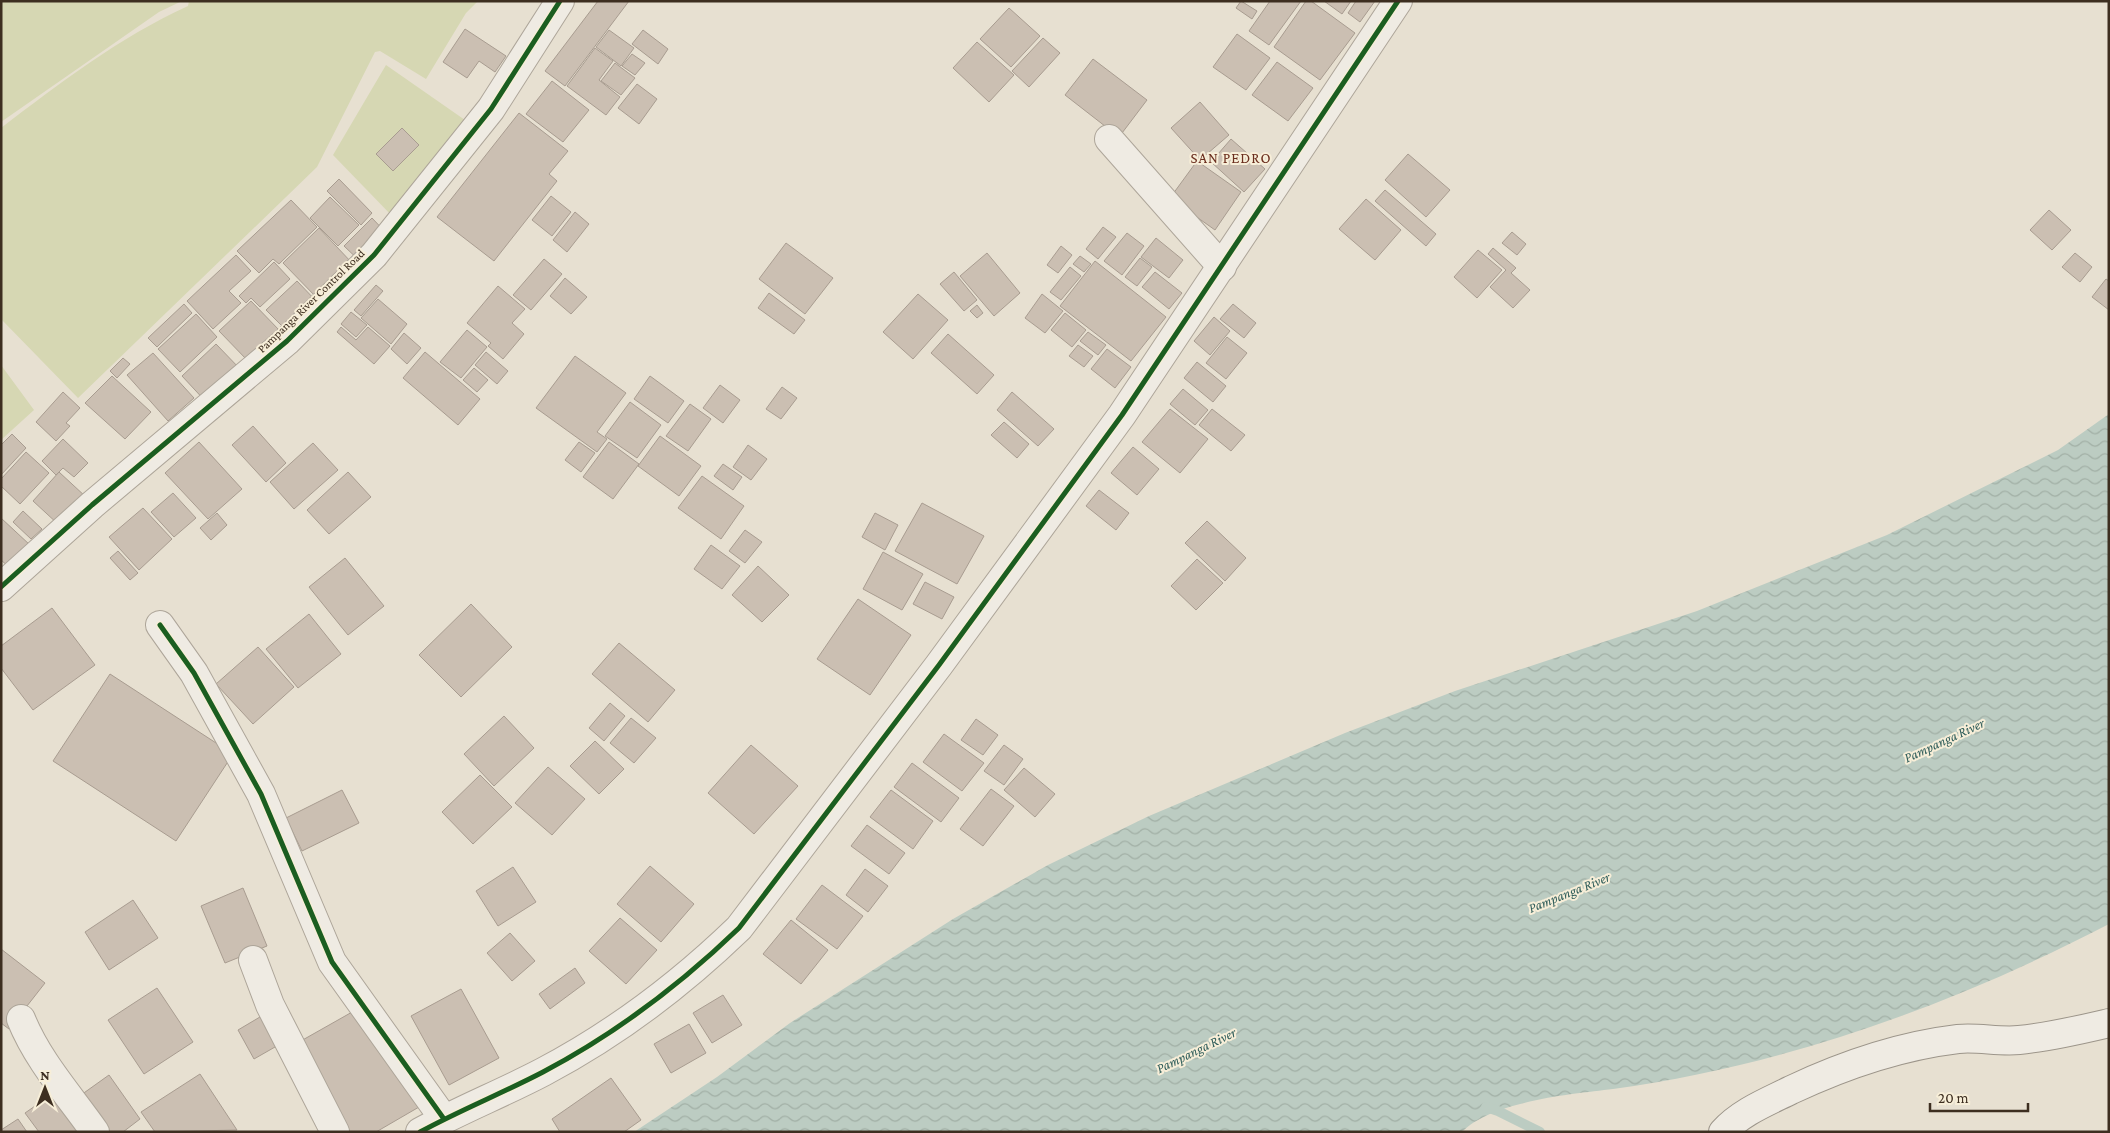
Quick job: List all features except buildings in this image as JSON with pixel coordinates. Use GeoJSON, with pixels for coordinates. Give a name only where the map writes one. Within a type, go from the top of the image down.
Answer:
{"type":"FeatureCollection","features":[{"type":"Feature","properties":{"kind":"street","name":"Pampanga River Control Road"},"geometry":{"type":"LineString","coordinates":[[1,587],[92,505],[287,342],[374,255],[491,110],[560,1]]}},
{"type":"Feature","properties":{"kind":"street"},"geometry":{"type":"LineString","coordinates":[[420,1132],[544,1072],[631,1018],[699,966],[739,928],[939,666],[1122,414],[1398,1]]}},
{"type":"Feature","properties":{"kind":"street"},"geometry":{"type":"LineString","coordinates":[[1109,139],[1222,267]]}},
{"type":"Feature","properties":{"kind":"street"},"geometry":{"type":"LineString","coordinates":[[160,625],[194,673],[261,794],[332,962],[444,1119]]}},
{"type":"Feature","properties":{"kind":"street"},"geometry":{"type":"LineString","coordinates":[[253,960],[270,1004],[335,1132]]}},
{"type":"Feature","properties":{"kind":"street"},"geometry":{"type":"LineString","coordinates":[[21,1019],[30,1040],[48,1069],[95,1132]]}},
{"type":"Feature","properties":{"kind":"street"},"geometry":{"type":"LineString","coordinates":[[1724,1132],[1736,1118],[1826,1074],[1864,1059],[1920,1044],[1952,1040],[2017,1040],[2060,1035],[2109,1023]]}},
{"type":"Feature","properties":{"kind":"green space"},"geometry":{"type":"Polygon","coordinates":[[[1,1],[182,1],[159,12],[1,122],[1,1]]]}},
{"type":"Feature","properties":{"kind":"green space"},"geometry":{"type":"Polygon","coordinates":[[[189,1],[478,1],[466,13],[426,79],[380,51],[375,52],[317,167],[78,398],[1,319],[1,128],[91,62],[138,32],[188,6],[189,1]]]}},
{"type":"Feature","properties":{"kind":"green space"},"geometry":{"type":"Polygon","coordinates":[[[386,65],[475,127],[395,219],[333,155],[386,65]]]}},
{"type":"Feature","properties":{"kind":"green space"},"geometry":{"type":"Polygon","coordinates":[[[1,365],[34,410],[1,440],[1,365]]]}},
{"type":"Feature","properties":{"kind":"water","name":"Pampanga River"},"geometry":{"type":"Polygon","coordinates":[[[2109,414],[2109,924],[2050,953],[1990,981],[1929,1005],[1868,1028],[1805,1048],[1678,1078],[1555,1097],[1512,1106],[1475,1121],[1462,1132],[634,1132],[717,1077],[790,1023],[953,919],[1048,865],[1149,816],[1345,733],[1455,691],[1697,611],[1887,535],[2058,450],[2109,414]]]}},
{"type":"Feature","properties":{"kind":"waterway"},"geometry":{"type":"LineString","coordinates":[[1486,1107],[1540,1132]]}},
{"type":"Feature","properties":{"kind":"cycle path"},"geometry":{"type":"LineString","coordinates":[[1,587],[92,505],[287,341],[374,255],[491,109],[560,1]]}},
{"type":"Feature","properties":{"kind":"cycle path"},"geometry":{"type":"LineString","coordinates":[[420,1132],[543,1072],[596,1041],[646,1007],[694,969],[739,928],[939,665],[1122,415],[1398,1]]}},
{"type":"Feature","properties":{"kind":"cycle path"},"geometry":{"type":"LineString","coordinates":[[160,625],[194,673],[261,794],[332,962],[444,1119]]}},
{"type":"Feature","properties":{"kind":"district","name":"SAN PEDRO"},"geometry":{"type":"Point","coordinates":[1231,158]}}]}
